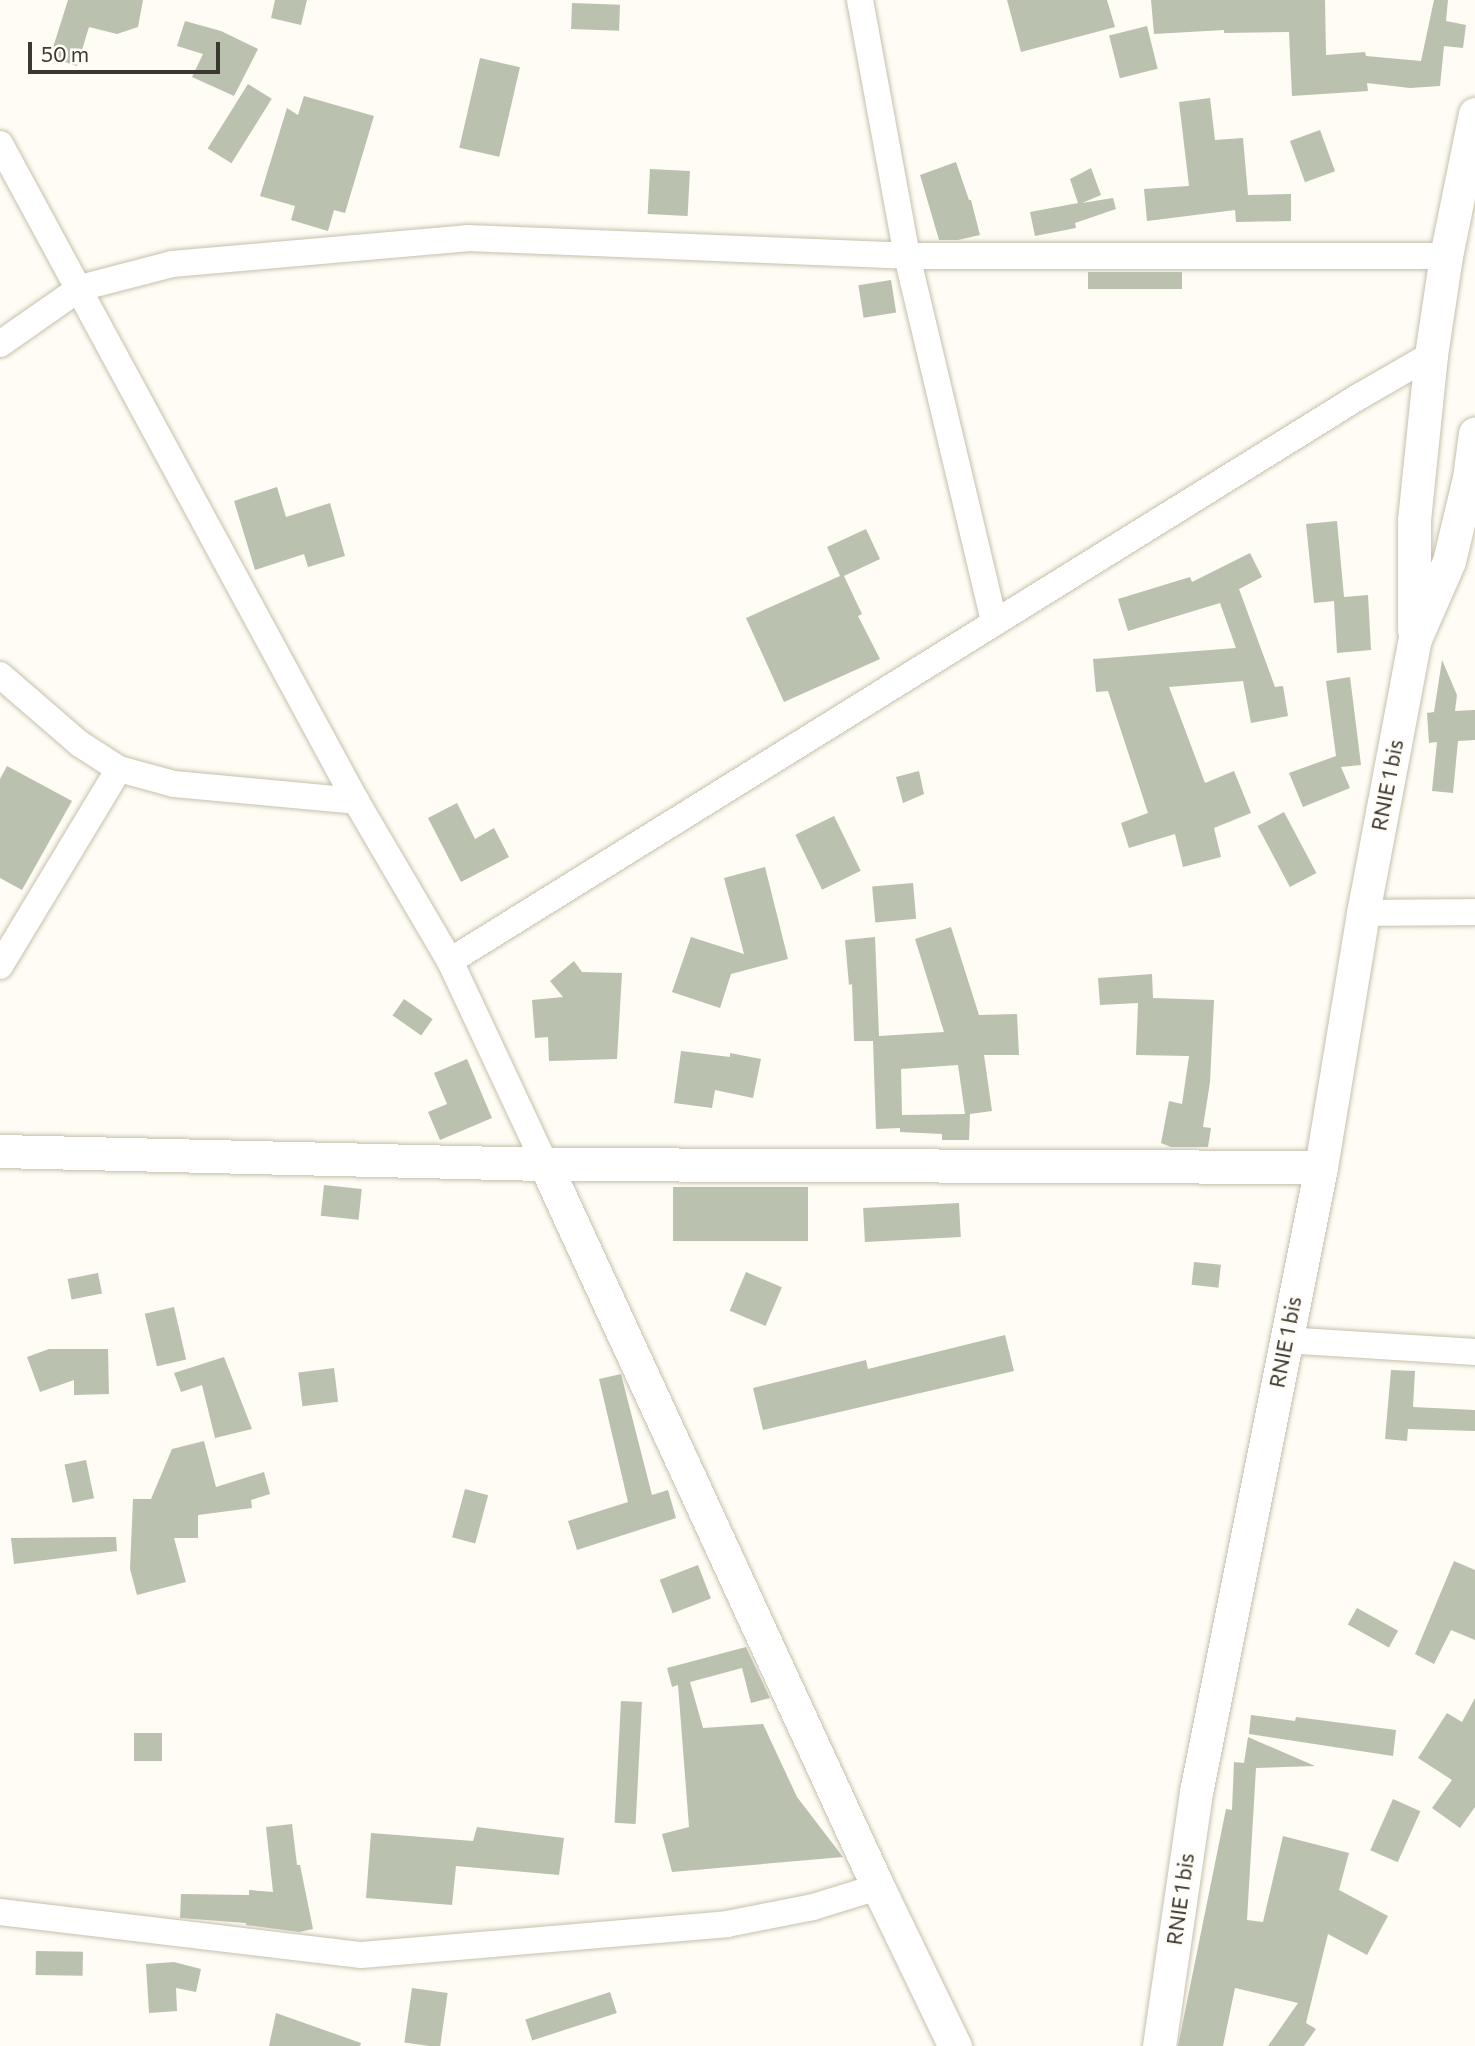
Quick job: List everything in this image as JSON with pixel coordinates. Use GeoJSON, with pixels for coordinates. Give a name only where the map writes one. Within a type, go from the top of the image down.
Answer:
{"type":"FeatureCollection","features":[{"type":"Feature","properties":{"kind":"main road"},"geometry":{"type":"LineString","coordinates":[[1415,639],[1413,534],[1432,355],[1446,256],[1475,114]]}},
{"type":"Feature","properties":{"kind":"main road"},"geometry":{"type":"LineString","coordinates":[[1415,639],[1448,561],[1465,499],[1475,433]]}},
{"type":"Feature","properties":{"kind":"main road","name":"RNIE 1 bis"},"geometry":{"type":"LineString","coordinates":[[1158,2046],[1196,1792],[1321,1167],[1363,913],[1415,639]]}},
{"type":"Feature","properties":{"kind":"main road"},"geometry":{"type":"LineString","coordinates":[[0,1151],[545,1164],[1321,1167]]}},
{"type":"Feature","properties":{"kind":"main road"},"geometry":{"type":"LineString","coordinates":[[545,1164],[878,1887],[955,2046]]}},
{"type":"Feature","properties":{"kind":"street"},"geometry":{"type":"LineString","coordinates":[[860,0],[907,256],[994,622]]}},
{"type":"Feature","properties":{"kind":"street"},"geometry":{"type":"LineString","coordinates":[[0,144],[356,801],[450,961],[545,1164]]}},
{"type":"Feature","properties":{"kind":"street"},"geometry":{"type":"LineString","coordinates":[[0,344],[80,288],[172,264],[467,238],[907,256],[1446,256]]}},
{"type":"Feature","properties":{"kind":"street"},"geometry":{"type":"LineString","coordinates":[[450,961],[994,622],[1432,355]]}},
{"type":"Feature","properties":{"kind":"street"},"geometry":{"type":"LineString","coordinates":[[0,675],[80,744],[119,769],[174,783],[356,801]]}},
{"type":"Feature","properties":{"kind":"street"},"geometry":{"type":"LineString","coordinates":[[0,966],[119,769]]}},
{"type":"Feature","properties":{"kind":"street"},"geometry":{"type":"LineString","coordinates":[[1363,913],[1475,912]]}},
{"type":"Feature","properties":{"kind":"street"},"geometry":{"type":"LineString","coordinates":[[1285,1340],[1475,1352]]}},
{"type":"Feature","properties":{"kind":"street"},"geometry":{"type":"LineString","coordinates":[[0,1912],[361,1955],[727,1924],[813,1907],[878,1887]]}},
{"type":"Feature","properties":{"kind":"building"},"geometry":{"type":"Polygon","coordinates":[[[68,0],[143,0],[138,27],[117,34],[89,27],[77,66],[50,57],[68,0]]]}},
{"type":"Feature","properties":{"kind":"building"},"geometry":{"type":"Polygon","coordinates":[[[275,0],[307,0],[301,25],[271,18],[275,0]]]}},
{"type":"Feature","properties":{"kind":"building"},"geometry":{"type":"Polygon","coordinates":[[[1007,0],[1107,0],[1115,27],[1021,52],[1007,0]]]}},
{"type":"Feature","properties":{"kind":"building"},"geometry":{"type":"Polygon","coordinates":[[[1151,0],[1325,0],[1326,55],[1365,52],[1366,56],[1421,61],[1434,0],[1448,0],[1446,21],[1466,25],[1463,48],[1444,46],[1440,86],[1410,88],[1367,83],[1368,91],[1292,96],[1289,32],[1224,33],[1224,30],[1154,34],[1151,0]]]}},
{"type":"Feature","properties":{"kind":"building"},"geometry":{"type":"Polygon","coordinates":[[[572,3],[620,5],[619,31],[571,29],[572,3]]]}},
{"type":"Feature","properties":{"kind":"building"},"geometry":{"type":"Polygon","coordinates":[[[185,21],[221,31],[258,49],[234,96],[192,77],[203,54],[177,46],[185,21]]]}},
{"type":"Feature","properties":{"kind":"building"},"geometry":{"type":"Polygon","coordinates":[[[1147,26],[1158,69],[1120,78],[1109,35],[1147,26]]]}},
{"type":"Feature","properties":{"kind":"building"},"geometry":{"type":"Polygon","coordinates":[[[480,58],[520,67],[499,157],[459,148],[480,58]]]}},
{"type":"Feature","properties":{"kind":"building"},"geometry":{"type":"Polygon","coordinates":[[[248,84],[272,99],[231,163],[208,148],[248,84]]]}},
{"type":"Feature","properties":{"kind":"building"},"geometry":{"type":"Polygon","coordinates":[[[304,96],[374,116],[345,213],[334,210],[328,231],[291,220],[295,206],[260,196],[287,108],[298,115],[304,96]]]}},
{"type":"Feature","properties":{"kind":"building"},"geometry":{"type":"Polygon","coordinates":[[[1210,98],[1215,140],[1243,138],[1248,195],[1291,194],[1291,221],[1236,222],[1235,210],[1147,221],[1144,189],[1189,186],[1179,102],[1210,98]]]}},
{"type":"Feature","properties":{"kind":"building"},"geometry":{"type":"Polygon","coordinates":[[[1320,130],[1335,171],[1305,182],[1290,141],[1320,130]]]}},
{"type":"Feature","properties":{"kind":"building"},"geometry":{"type":"Polygon","coordinates":[[[956,162],[971,200],[980,235],[958,240],[939,240],[920,175],[956,162]]]}},
{"type":"Feature","properties":{"kind":"building"},"geometry":{"type":"Polygon","coordinates":[[[1091,168],[1101,195],[1082,203],[1113,198],[1116,209],[1075,223],[1076,228],[1035,236],[1030,212],[1078,203],[1070,179],[1091,168]]]}},
{"type":"Feature","properties":{"kind":"building"},"geometry":{"type":"Polygon","coordinates":[[[650,169],[690,171],[688,216],[648,214],[650,169]]]}},
{"type":"Feature","properties":{"kind":"building"},"geometry":{"type":"Polygon","coordinates":[[[1088,272],[1182,272],[1182,289],[1088,289],[1088,272]]]}},
{"type":"Feature","properties":{"kind":"building"},"geometry":{"type":"Polygon","coordinates":[[[891,280],[896,313],[864,318],[858,285],[891,280]]]}},
{"type":"Feature","properties":{"kind":"building"},"geometry":{"type":"Polygon","coordinates":[[[277,487],[286,517],[330,503],[345,556],[308,567],[304,554],[255,570],[234,501],[277,487]]]}},
{"type":"Feature","properties":{"kind":"building"},"geometry":{"type":"Polygon","coordinates":[[[1337,521],[1344,597],[1368,595],[1371,650],[1337,653],[1334,601],[1314,603],[1306,524],[1337,521]]]}},
{"type":"Feature","properties":{"kind":"building"},"geometry":{"type":"Polygon","coordinates":[[[866,529],[880,559],[844,576],[862,614],[858,616],[880,659],[784,702],[746,618],[840,576],[827,547],[866,529]]]}},
{"type":"Feature","properties":{"kind":"building"},"geometry":{"type":"Polygon","coordinates":[[[1250,553],[1262,577],[1239,589],[1275,687],[1283,686],[1288,716],[1251,723],[1243,681],[1169,687],[1205,783],[1234,771],[1251,813],[1214,828],[1221,857],[1183,867],[1175,834],[1129,848],[1121,823],[1148,813],[1108,691],[1096,692],[1093,659],[1236,648],[1220,603],[1128,631],[1118,599],[1190,577],[1192,582],[1250,553]]]}},
{"type":"Feature","properties":{"kind":"building"},"geometry":{"type":"Polygon","coordinates":[[[1442,660],[1457,695],[1455,711],[1475,710],[1475,740],[1458,741],[1453,793],[1432,791],[1437,742],[1429,743],[1427,713],[1434,712],[1442,660]]]}},
{"type":"Feature","properties":{"kind":"building"},"geometry":{"type":"Polygon","coordinates":[[[1350,677],[1361,765],[1341,767],[1350,788],[1303,807],[1289,773],[1336,756],[1326,681],[1350,677]]]}},
{"type":"Feature","properties":{"kind":"building"},"geometry":{"type":"Polygon","coordinates":[[[7,766],[72,801],[22,890],[0,878],[0,779],[7,766]]]}},
{"type":"Feature","properties":{"kind":"building"},"geometry":{"type":"Polygon","coordinates":[[[919,771],[924,794],[903,803],[896,777],[919,771]]]}},
{"type":"Feature","properties":{"kind":"building"},"geometry":{"type":"Polygon","coordinates":[[[457,803],[475,839],[494,828],[509,857],[461,882],[428,818],[457,803]]]}},
{"type":"Feature","properties":{"kind":"building"},"geometry":{"type":"Polygon","coordinates":[[[1284,812],[1316,873],[1290,887],[1258,826],[1284,812]]]}},
{"type":"Feature","properties":{"kind":"building"},"geometry":{"type":"Polygon","coordinates":[[[834,816],[861,871],[822,890],[795,835],[834,816]]]}},
{"type":"Feature","properties":{"kind":"building"},"geometry":{"type":"Polygon","coordinates":[[[765,867],[788,959],[731,974],[720,1008],[672,992],[691,937],[744,954],[724,878],[765,867]]]}},
{"type":"Feature","properties":{"kind":"building"},"geometry":{"type":"Polygon","coordinates":[[[913,883],[916,919],[875,922],[872,887],[913,883]]]}},
{"type":"Feature","properties":{"kind":"building"},"geometry":{"type":"Polygon","coordinates":[[[951,927],[979,1015],[1017,1014],[1019,1055],[984,1055],[992,1111],[970,1114],[969,1140],[942,1140],[942,1134],[900,1132],[900,1128],[876,1129],[873,1041],[854,1041],[852,984],[849,985],[845,940],[875,937],[879,1036],[944,1032],[915,939],[951,927]],[[958,1065],[901,1069],[902,1115],[965,1114],[958,1065]]]}},
{"type":"Feature","properties":{"kind":"building"},"geometry":{"type":"Polygon","coordinates":[[[574,961],[582,972],[622,973],[617,1059],[549,1061],[548,1037],[535,1038],[532,1000],[563,997],[550,981],[574,961]]]}},
{"type":"Feature","properties":{"kind":"building"},"geometry":{"type":"Polygon","coordinates":[[[1152,974],[1153,998],[1214,1000],[1210,1082],[1203,1127],[1211,1128],[1208,1147],[1171,1147],[1161,1143],[1169,1101],[1182,1104],[1189,1056],[1136,1055],[1138,1003],[1100,1005],[1098,978],[1152,974]]]}},
{"type":"Feature","properties":{"kind":"building"},"geometry":{"type":"Polygon","coordinates":[[[404,999],[433,1019],[421,1035],[393,1015],[404,999]]]}},
{"type":"Feature","properties":{"kind":"building"},"geometry":{"type":"Polygon","coordinates":[[[681,1051],[730,1057],[730,1053],[761,1059],[753,1098],[715,1090],[712,1108],[674,1103],[681,1051]]]}},
{"type":"Feature","properties":{"kind":"building"},"geometry":{"type":"Polygon","coordinates":[[[467,1059],[492,1118],[440,1140],[428,1112],[447,1104],[434,1073],[467,1059]]]}},
{"type":"Feature","properties":{"kind":"building"},"geometry":{"type":"Polygon","coordinates":[[[324,1185],[362,1189],[359,1220],[321,1216],[324,1185]]]}},
{"type":"Feature","properties":{"kind":"building"},"geometry":{"type":"Polygon","coordinates":[[[673,1187],[808,1187],[808,1241],[673,1241],[673,1187]]]}},
{"type":"Feature","properties":{"kind":"building"},"geometry":{"type":"Polygon","coordinates":[[[959,1203],[961,1237],[865,1242],[863,1208],[959,1203]]]}},
{"type":"Feature","properties":{"kind":"building"},"geometry":{"type":"Polygon","coordinates":[[[1194,1262],[1221,1265],[1218,1288],[1192,1285],[1194,1262]]]}},
{"type":"Feature","properties":{"kind":"building"},"geometry":{"type":"Polygon","coordinates":[[[746,1272],[782,1287],[765,1326],[730,1311],[746,1272]]]}},
{"type":"Feature","properties":{"kind":"building"},"geometry":{"type":"Polygon","coordinates":[[[98,1273],[102,1294],[72,1300],[68,1279],[98,1273]]]}},
{"type":"Feature","properties":{"kind":"building"},"geometry":{"type":"Polygon","coordinates":[[[174,1307],[186,1360],[157,1366],[145,1314],[174,1307]]]}},
{"type":"Feature","properties":{"kind":"building"},"geometry":{"type":"Polygon","coordinates":[[[1005,1335],[1014,1371],[763,1430],[753,1388],[866,1360],[868,1369],[1005,1335]]]}},
{"type":"Feature","properties":{"kind":"building"},"geometry":{"type":"Polygon","coordinates":[[[49,1349],[108,1349],[109,1394],[74,1395],[74,1380],[40,1392],[27,1357],[49,1349]]]}},
{"type":"Feature","properties":{"kind":"building"},"geometry":{"type":"Polygon","coordinates":[[[224,1357],[252,1429],[215,1438],[202,1385],[181,1392],[174,1373],[224,1357]]]}},
{"type":"Feature","properties":{"kind":"building"},"geometry":{"type":"Polygon","coordinates":[[[334,1368],[338,1402],[302,1406],[298,1372],[334,1368]]]}},
{"type":"Feature","properties":{"kind":"building"},"geometry":{"type":"Polygon","coordinates":[[[1391,1370],[1415,1371],[1413,1407],[1475,1410],[1475,1431],[1408,1429],[1407,1441],[1385,1439],[1391,1370]]]}},
{"type":"Feature","properties":{"kind":"building"},"geometry":{"type":"Polygon","coordinates":[[[621,1374],[652,1495],[668,1490],[676,1518],[577,1550],[568,1521],[628,1502],[599,1379],[621,1374]]]}},
{"type":"Feature","properties":{"kind":"building"},"geometry":{"type":"Polygon","coordinates":[[[204,1441],[216,1487],[264,1472],[270,1494],[251,1500],[252,1508],[198,1515],[198,1538],[174,1538],[186,1582],[137,1595],[130,1569],[133,1499],[151,1499],[172,1449],[204,1441]]]}},
{"type":"Feature","properties":{"kind":"building"},"geometry":{"type":"Polygon","coordinates":[[[86,1460],[94,1498],[73,1503],[64,1465],[86,1460]]]}},
{"type":"Feature","properties":{"kind":"building"},"geometry":{"type":"Polygon","coordinates":[[[465,1489],[488,1495],[475,1544],[452,1537],[465,1489]]]}},
{"type":"Feature","properties":{"kind":"building"},"geometry":{"type":"Polygon","coordinates":[[[116,1537],[117,1551],[14,1564],[11,1538],[116,1537]]]}},
{"type":"Feature","properties":{"kind":"building"},"geometry":{"type":"Polygon","coordinates":[[[1454,1561],[1475,1570],[1475,1640],[1451,1630],[1434,1664],[1415,1654],[1454,1561]]]}},
{"type":"Feature","properties":{"kind":"building"},"geometry":{"type":"Polygon","coordinates":[[[698,1565],[711,1599],[673,1613],[660,1580],[698,1565]]]}},
{"type":"Feature","properties":{"kind":"building"},"geometry":{"type":"Polygon","coordinates":[[[1357,1608],[1398,1631],[1389,1647],[1348,1625],[1357,1608]]]}},
{"type":"Feature","properties":{"kind":"building"},"geometry":{"type":"Polygon","coordinates":[[[746,1647],[770,1698],[751,1703],[742,1668],[690,1682],[703,1728],[763,1724],[797,1797],[843,1857],[672,1872],[662,1834],[689,1827],[678,1685],[672,1687],[667,1668],[746,1647]]]}},
{"type":"Feature","properties":{"kind":"building"},"geometry":{"type":"Polygon","coordinates":[[[1475,1698],[1475,1807],[1460,1828],[1432,1808],[1452,1780],[1418,1758],[1447,1713],[1462,1722],[1475,1698]]]}},
{"type":"Feature","properties":{"kind":"building"},"geometry":{"type":"Polygon","coordinates":[[[621,1701],[642,1702],[636,1824],[615,1823],[621,1701]]]}},
{"type":"Feature","properties":{"kind":"building"},"geometry":{"type":"Polygon","coordinates":[[[1251,1715],[1295,1721],[1296,1717],[1396,1730],[1393,1756],[1249,1734],[1251,1715]]]}},
{"type":"Feature","properties":{"kind":"building"},"geometry":{"type":"Polygon","coordinates":[[[134,1733],[162,1733],[162,1761],[134,1761],[134,1733]]]}},
{"type":"Feature","properties":{"kind":"building"},"geometry":{"type":"Polygon","coordinates":[[[1248,1737],[1315,1766],[1256,1768],[1247,1920],[1263,1922],[1283,1836],[1349,1853],[1339,1890],[1388,1916],[1367,1955],[1328,1934],[1306,2023],[1316,2029],[1304,2046],[1268,2046],[1298,2003],[1235,1988],[1223,2046],[1178,2046],[1226,1809],[1232,1810],[1234,1762],[1244,1763],[1248,1737]]]}},
{"type":"Feature","properties":{"kind":"building"},"geometry":{"type":"Polygon","coordinates":[[[1393,1799],[1420,1811],[1398,1862],[1370,1850],[1393,1799]]]}},
{"type":"Feature","properties":{"kind":"building"},"geometry":{"type":"Polygon","coordinates":[[[292,1824],[297,1865],[300,1865],[313,1929],[299,1932],[246,1923],[180,1918],[181,1894],[249,1895],[249,1890],[273,1892],[266,1827],[292,1824]]]}},
{"type":"Feature","properties":{"kind":"building"},"geometry":{"type":"Polygon","coordinates":[[[477,1827],[564,1838],[559,1875],[456,1866],[452,1905],[366,1898],[371,1833],[473,1841],[477,1827]]]}},
{"type":"Feature","properties":{"kind":"building"},"geometry":{"type":"Polygon","coordinates":[[[36,1951],[83,1952],[83,1976],[36,1975],[36,1951]]]}},
{"type":"Feature","properties":{"kind":"building"},"geometry":{"type":"Polygon","coordinates":[[[174,1962],[201,1969],[196,1992],[176,1988],[177,2011],[149,2013],[146,1964],[174,1962]]]}},
{"type":"Feature","properties":{"kind":"building"},"geometry":{"type":"Polygon","coordinates":[[[412,1988],[448,1993],[440,2046],[404,2042],[412,1988]]]}},
{"type":"Feature","properties":{"kind":"building"},"geometry":{"type":"Polygon","coordinates":[[[610,1992],[617,2013],[532,2040],[525,2020],[610,1992]]]}},
{"type":"Feature","properties":{"kind":"building"},"geometry":{"type":"Polygon","coordinates":[[[276,2013],[361,2043],[360,2046],[269,2046],[276,2013]]]}}]}
